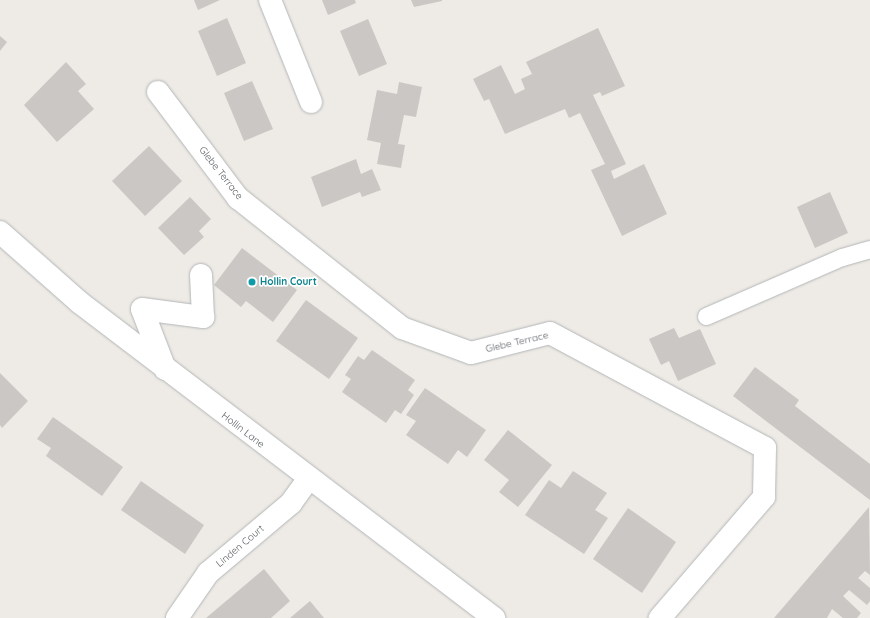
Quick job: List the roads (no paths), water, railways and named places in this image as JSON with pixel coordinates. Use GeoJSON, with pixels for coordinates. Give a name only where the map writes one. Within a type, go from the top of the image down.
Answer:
{"type":"FeatureCollection","features":[{"type":"Feature","properties":{"kind":"street"},"geometry":{"type":"LineString","coordinates":[[270,0],[311,102]]}},
{"type":"Feature","properties":{"kind":"street","name":"Glebe Terrace"},"geometry":{"type":"LineString","coordinates":[[158,92],[238,198],[402,328],[471,353],[550,333],[765,448],[764,498],[660,618]]}},
{"type":"Feature","properties":{"kind":"street","name":"Hollin Lane"},"geometry":{"type":"LineString","coordinates":[[0,232],[79,302],[164,369],[308,480],[494,618]]}},
{"type":"Feature","properties":{"kind":"street"},"geometry":{"type":"LineString","coordinates":[[164,369],[142,310],[204,317],[201,275]]}},
{"type":"Feature","properties":{"kind":"street","name":"Linden Court"},"geometry":{"type":"LineString","coordinates":[[177,618],[208,573],[291,503],[308,480]]}},
{"type":"Feature","properties":{"kind":"lane"},"geometry":{"type":"LineString","coordinates":[[706,316],[842,257],[870,249]]}},
{"type":"Feature","properties":{"kind":"place","name":"Hollin Court"},"geometry":{"type":"Point","coordinates":[252,282]}}]}
